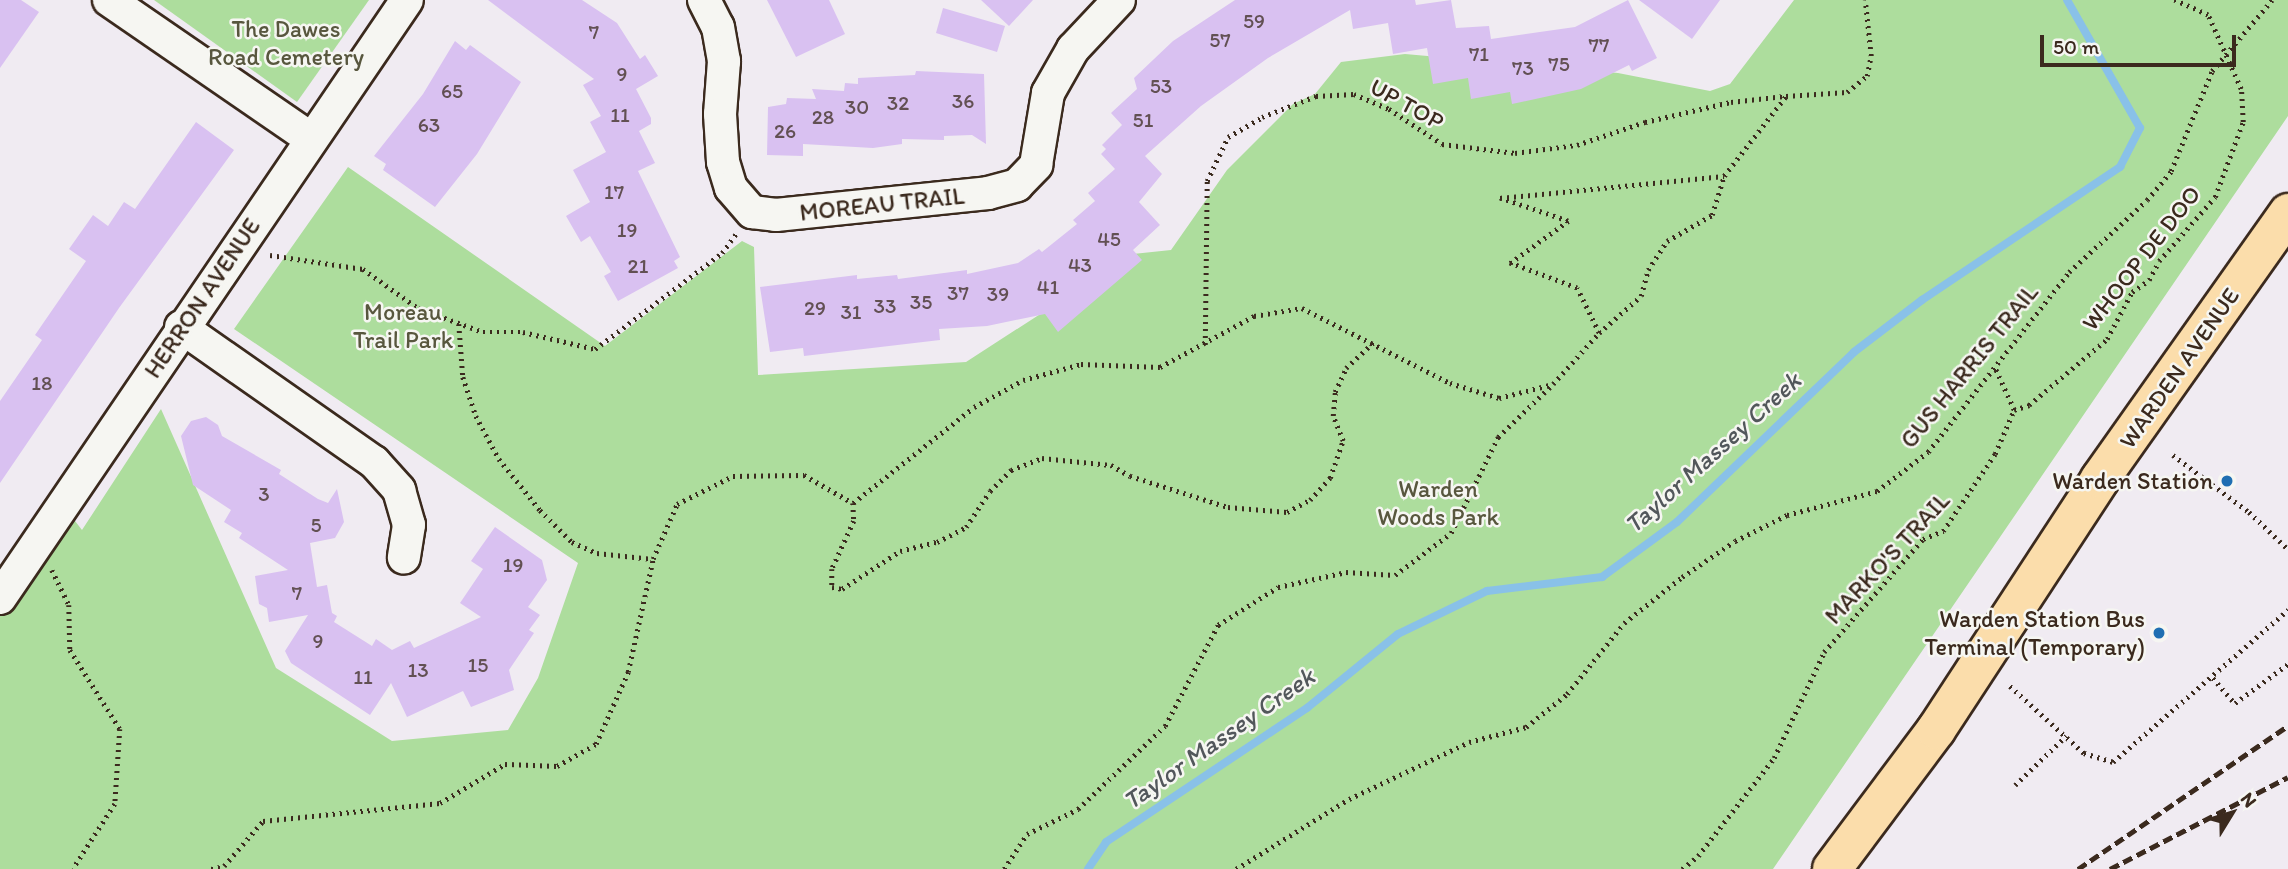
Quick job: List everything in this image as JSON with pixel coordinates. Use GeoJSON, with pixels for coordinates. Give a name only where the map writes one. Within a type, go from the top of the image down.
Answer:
{"type":"FeatureCollection","features":[{"type":"Feature","properties":{"kind":"main road","name":"WARDEN AVENUE"},"geometry":{"type":"LineString","coordinates":[[1832,869],[1936,730],[2100,479],[2288,213]]}},
{"type":"Feature","properties":{"kind":"street"},"geometry":{"type":"LineString","coordinates":[[108,0],[310,138]]}},
{"type":"Feature","properties":{"kind":"street","name":"HERRON AVENUE"},"geometry":{"type":"LineString","coordinates":[[0,598],[181,327],[407,0]]}},
{"type":"Feature","properties":{"kind":"street"},"geometry":{"type":"LineString","coordinates":[[704,0],[718,27],[724,61],[723,162],[731,188],[752,212]]}},
{"type":"Feature","properties":{"kind":"street","name":"MOREAU TRAIL"},"geometry":{"type":"LineString","coordinates":[[752,212],[797,213],[988,193],[1017,185],[1036,165],[1048,93],[1073,48],[1119,0]]}},
{"type":"Feature","properties":{"kind":"street"},"geometry":{"type":"LineString","coordinates":[[181,327],[374,462],[399,490],[409,525],[404,558]]}},
{"type":"Feature","properties":{"kind":"path","name":"UP TOP"},"geometry":{"type":"LineString","coordinates":[[1205,346],[1207,181],[1228,137],[1262,117],[1316,96],[1354,94],[1389,109],[1442,144],[1515,153],[1577,145],[1670,117],[1786,96],[1847,92],[1867,75],[1871,56],[1865,0]]}},
{"type":"Feature","properties":{"kind":"path","name":"WHOOP DE DOO"},"geometry":{"type":"LineString","coordinates":[[2014,410],[2036,400],[2106,338],[2132,292],[2149,281],[2159,261],[2214,197],[2243,122],[2241,89],[2217,27],[2208,15],[2174,0]]}},
{"type":"Feature","properties":{"kind":"path","name":"GUS HARRIS TRAIL"},"geometry":{"type":"LineString","coordinates":[[1236,869],[1349,799],[1469,742],[1526,727],[1567,694],[1624,623],[1682,577],[1735,541],[1787,515],[1877,491],[1917,460],[2069,272],[2147,200],[2171,171],[2212,71],[2272,0]]}},
{"type":"Feature","properties":{"kind":"path"},"geometry":{"type":"LineString","coordinates":[[1004,869],[1027,834],[1078,809],[1165,726],[1218,625],[1278,587],[1346,572],[1395,575],[1451,533],[1499,438],[1553,384],[1598,333],[1640,296],[1648,270],[1667,241],[1712,215],[1724,176],[1786,96]]}},
{"type":"Feature","properties":{"kind":"path"},"geometry":{"type":"LineString","coordinates":[[1598,333],[1577,288],[1510,262],[1569,221],[1500,198],[1724,176]]}},
{"type":"Feature","properties":{"kind":"path"},"geometry":{"type":"LineString","coordinates":[[270,255],[363,269],[418,308],[483,332],[523,332],[594,349],[722,253],[752,212]]}},
{"type":"Feature","properties":{"kind":"path"},"geometry":{"type":"LineString","coordinates":[[853,503],[974,407],[1023,380],[1082,364],[1160,368],[1205,346],[1254,316],[1303,308],[1374,341],[1450,383],[1499,398],[1553,384]]}},
{"type":"Feature","properties":{"kind":"path"},"geometry":{"type":"LineString","coordinates":[[459,324],[463,377],[476,416],[499,459],[540,510],[572,542],[597,553],[653,559]]}},
{"type":"Feature","properties":{"kind":"path"},"geometry":{"type":"LineString","coordinates":[[853,503],[854,521],[832,569],[832,587],[842,589],[900,551],[937,542],[966,527],[990,491],[1011,470],[1042,458],[1111,465],[1130,476],[1228,507],[1287,512],[1310,500],[1330,478],[1343,441],[1334,416],[1335,392],[1346,368],[1374,341]]}},
{"type":"Feature","properties":{"kind":"path"},"geometry":{"type":"LineString","coordinates":[[1994,366],[2014,410]]}},
{"type":"Feature","properties":{"kind":"path","name":"MARKO'S TRAIL"},"geometry":{"type":"LineString","coordinates":[[1682,869],[1698,856],[1774,758],[1824,652],[1923,538],[1943,531],[1958,511],[1994,454],[2014,410]]}},
{"type":"Feature","properties":{"kind":"path"},"geometry":{"type":"LineString","coordinates":[[2173,455],[2249,512],[2288,549]]}},
{"type":"Feature","properties":{"kind":"path"},"geometry":{"type":"LineString","coordinates":[[211,869],[224,866],[263,821],[440,803],[505,764],[557,766],[596,744],[628,671],[653,559],[677,504],[733,476],[804,475],[853,503]]}},
{"type":"Feature","properties":{"kind":"path"},"geometry":{"type":"LineString","coordinates":[[38,541],[69,605],[69,650],[120,729],[115,804],[73,869]]}},
{"type":"Feature","properties":{"kind":"path"},"geometry":{"type":"LineString","coordinates":[[2010,687],[2084,753],[2113,762],[2288,611]]}},
{"type":"Feature","properties":{"kind":"path"},"geometry":{"type":"LineString","coordinates":[[2213,678],[2235,703],[2288,664]]}},
{"type":"Feature","properties":{"kind":"path"},"geometry":{"type":"LineString","coordinates":[[2015,785],[2066,736]]}},
{"type":"Feature","properties":{"kind":"path"},"geometry":{"type":"LineString","coordinates":[[224,866],[230,869]]}},
{"type":"Feature","properties":{"kind":"green space","name":"The Dawes Road Cemetery"},"geometry":{"type":"Polygon","coordinates":[[[154,0],[369,0],[297,102],[154,0]]]}},
{"type":"Feature","properties":{"kind":"green space","name":"Warden Woods Park"},"geometry":{"type":"Polygon","coordinates":[[[1794,0],[2288,0],[2288,116],[1773,869],[0,869],[0,608],[65,508],[82,530],[161,409],[276,668],[392,741],[508,730],[538,678],[578,563],[234,329],[348,167],[605,346],[742,241],[754,247],[758,375],[966,362],[1133,254],[1171,250],[1227,170],[1293,104],[1315,94],[1341,62],[1405,54],[1618,73],[1710,91],[1730,84],[1794,0]]]}},
{"type":"Feature","properties":{"kind":"building"},"geometry":{"type":"Polygon","coordinates":[[[0,0],[21,0],[39,12],[0,68],[0,0]]]}},
{"type":"Feature","properties":{"kind":"building"},"geometry":{"type":"Polygon","coordinates":[[[488,0],[582,0],[617,23],[640,59],[645,55],[658,76],[636,89],[651,118],[651,124],[639,131],[655,163],[638,171],[680,257],[674,261],[678,268],[618,301],[604,276],[611,272],[590,236],[581,242],[566,216],[590,202],[573,170],[606,152],[590,122],[601,116],[583,85],[594,79],[488,0]]]}},
{"type":"Feature","properties":{"kind":"building"},"geometry":{"type":"Polygon","coordinates":[[[767,0],[829,0],[845,34],[796,57],[767,0]]]}},
{"type":"Feature","properties":{"kind":"building"},"geometry":{"type":"Polygon","coordinates":[[[981,0],[1033,0],[1009,26],[981,0]]]}},
{"type":"Feature","properties":{"kind":"building"},"geometry":{"type":"Polygon","coordinates":[[[1235,0],[1415,0],[1416,5],[1451,0],[1456,28],[1489,26],[1491,39],[1575,27],[1628,0],[1657,58],[1632,71],[1629,65],[1581,89],[1512,104],[1510,92],[1471,99],[1468,78],[1433,84],[1427,48],[1393,54],[1388,23],[1353,29],[1350,10],[1268,58],[1201,106],[1145,156],[1162,174],[1139,202],[1160,225],[1133,250],[1142,260],[1058,332],[1045,314],[987,326],[939,329],[940,340],[804,356],[803,348],[770,352],[760,287],[857,275],[857,279],[897,275],[898,279],[967,270],[967,274],[1018,263],[1039,249],[1042,252],[1077,224],[1073,220],[1095,201],[1088,193],[1115,169],[1101,154],[1106,149],[1102,145],[1122,125],[1111,113],[1137,89],[1134,78],[1173,41],[1235,0]]]}},
{"type":"Feature","properties":{"kind":"building"},"geometry":{"type":"Polygon","coordinates":[[[1639,0],[1720,0],[1692,39],[1639,0]]]}},
{"type":"Feature","properties":{"kind":"building"},"geometry":{"type":"Polygon","coordinates":[[[943,8],[1005,26],[997,52],[936,33],[943,8]]]}},
{"type":"Feature","properties":{"kind":"building"},"geometry":{"type":"Polygon","coordinates":[[[455,41],[466,50],[470,45],[521,82],[477,154],[435,207],[383,170],[386,164],[374,156],[423,94],[455,41]]]}},
{"type":"Feature","properties":{"kind":"building"},"geometry":{"type":"Polygon","coordinates":[[[916,71],[984,74],[986,144],[972,135],[944,136],[944,140],[902,139],[902,144],[873,148],[803,144],[803,156],[767,155],[768,107],[786,104],[787,98],[816,99],[812,89],[844,91],[845,83],[858,84],[858,78],[915,75],[916,71]]]}},
{"type":"Feature","properties":{"kind":"building"},"geometry":{"type":"Polygon","coordinates":[[[196,122],[234,150],[119,308],[0,483],[0,401],[42,340],[35,335],[86,261],[69,249],[93,215],[108,226],[124,202],[135,209],[196,122]]]}},
{"type":"Feature","properties":{"kind":"building"},"geometry":{"type":"Polygon","coordinates":[[[206,417],[218,425],[222,436],[281,470],[279,474],[318,499],[328,503],[337,489],[344,522],[335,538],[310,543],[317,587],[327,585],[332,613],[337,616],[334,622],[372,646],[376,639],[392,650],[410,641],[414,648],[481,617],[460,603],[483,569],[471,561],[495,527],[542,560],[547,580],[528,607],[540,615],[529,630],[534,633],[509,670],[514,690],[471,707],[463,691],[407,717],[391,683],[370,715],[291,663],[285,651],[308,615],[269,622],[267,608],[259,604],[255,576],[288,570],[239,538],[242,533],[224,522],[231,510],[193,485],[181,436],[191,421],[206,417]]]}},
{"type":"Feature","properties":{"kind":"waterway","name":"Taylor Massey Creek"},"geometry":{"type":"LineString","coordinates":[[1088,869],[1106,842],[1307,708],[1398,634],[1487,591],[1602,577],[1677,522],[1854,352],[1922,300],[2120,167],[2140,128],[2067,0]]}},
{"type":"Feature","properties":{"kind":"railway"},"geometry":{"type":"LineString","coordinates":[[2078,869],[2288,726]]}},
{"type":"Feature","properties":{"kind":"railway"},"geometry":{"type":"LineString","coordinates":[[2110,869],[2288,777]]}},
{"type":"Feature","properties":{"kind":"place","name":"Warden Station"},"geometry":{"type":"Point","coordinates":[2227,481]}},
{"type":"Feature","properties":{"kind":"place","name":"Warden Station Bus Terminal (Temporary)"},"geometry":{"type":"Point","coordinates":[2159,633]}},
{"type":"Feature","properties":{"kind":"park label","name":"Moreau Trail Park"},"geometry":{"type":"Point","coordinates":[403,326]}}]}
